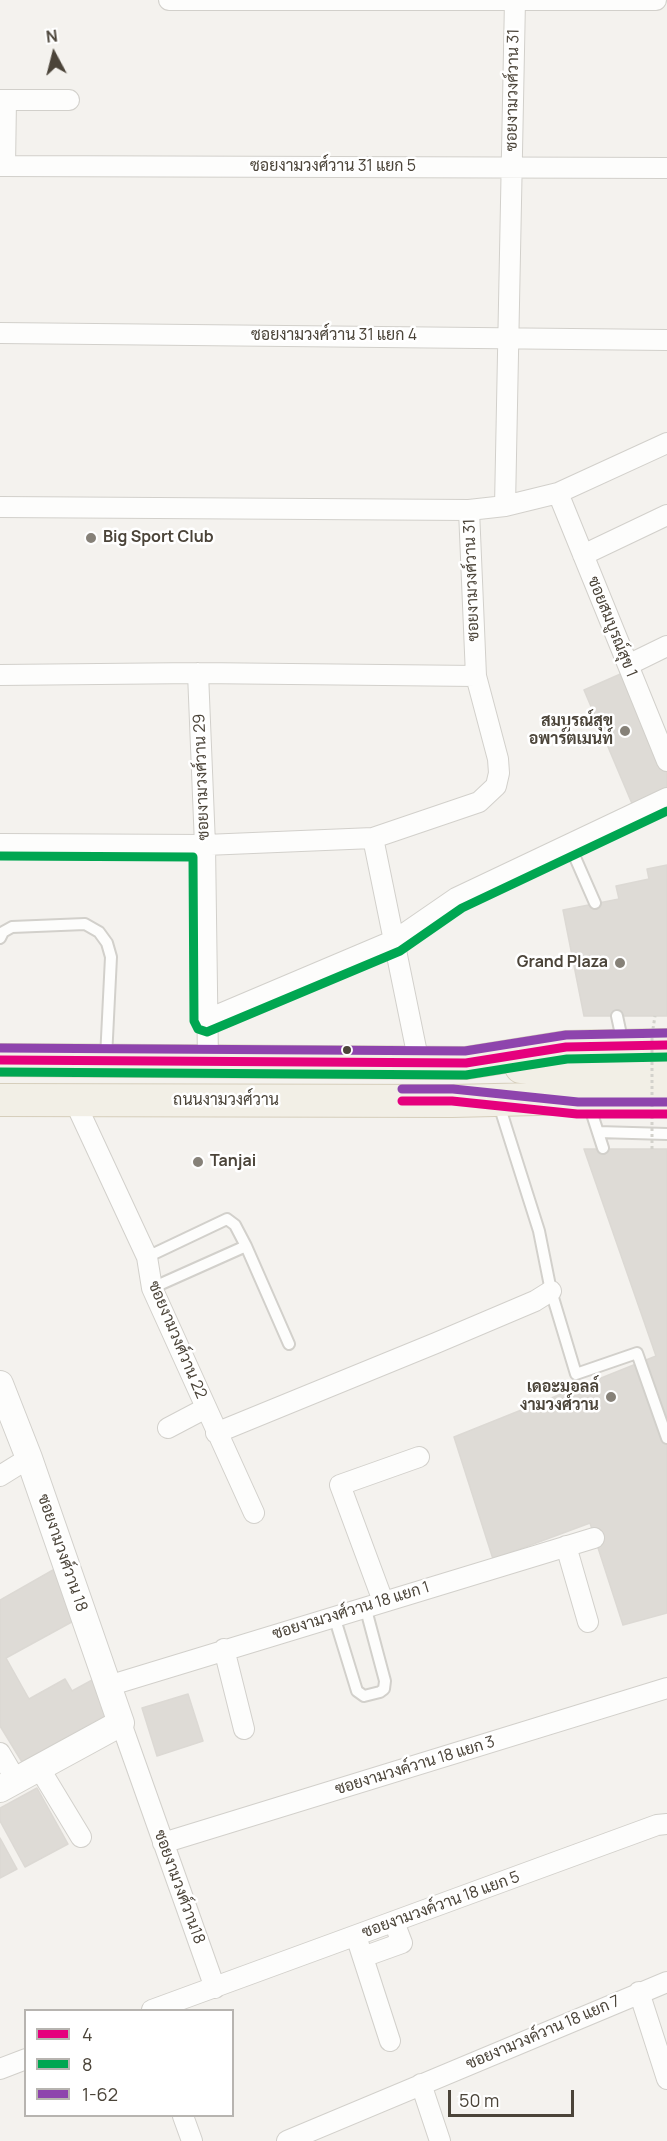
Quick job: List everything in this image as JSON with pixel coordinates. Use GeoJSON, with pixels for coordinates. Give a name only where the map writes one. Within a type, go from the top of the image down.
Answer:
{"type":"FeatureCollection","features":[{"type":"Feature","properties":{"kind":"main road","name":"ถนนงามวงศ์วาน"},"geometry":{"type":"LineString","coordinates":[[0,1060],[466,1063],[566,1047],[620,1030],[661,1031]]}},
{"type":"Feature","properties":{"kind":"main road","name":"ถนนงามวงศ์วาน"},"geometry":{"type":"LineString","coordinates":[[466,1063],[599,1104],[667,1073]]}},
{"type":"Feature","properties":{"kind":"main road","name":"ถนนงามวงศ์วาน"},"geometry":{"type":"LineString","coordinates":[[452,1101],[500,1108],[599,1104],[667,1096]]}},
{"type":"Feature","properties":{"kind":"main road","name":"ถนนงามวงศ์วาน"},"geometry":{"type":"LineString","coordinates":[[0,1100],[452,1101],[599,1104],[667,1114]]}},
{"type":"Feature","properties":{"kind":"street"},"geometry":{"type":"LineString","coordinates":[[169,0],[656,0]]}},
{"type":"Feature","properties":{"kind":"street","name":"ซอยงามวงศ์วาน 31"},"geometry":{"type":"LineString","coordinates":[[0,843],[204,845],[373,838],[479,802],[496,786],[499,773],[498,759],[476,676],[469,510],[505,506],[515,1]]}},
{"type":"Feature","properties":{"kind":"street"},"geometry":{"type":"LineString","coordinates":[[3,166],[3,100],[69,100]]}},
{"type":"Feature","properties":{"kind":"street","name":"ซอยงามวงศ์วาน 31 แยก 5"},"geometry":{"type":"LineString","coordinates":[[3,166],[667,168]]}},
{"type":"Feature","properties":{"kind":"street","name":"ซอยงามวงศ์วาน 31 แยก 4"},"geometry":{"type":"LineString","coordinates":[[0,333],[667,340]]}},
{"type":"Feature","properties":{"kind":"street"},"geometry":{"type":"LineString","coordinates":[[505,506],[558,493],[667,443]]}},
{"type":"Feature","properties":{"kind":"street","name":"ซอยสมบูรณ์สุข 1"},"geometry":{"type":"LineString","coordinates":[[558,493],[667,761]]}},
{"type":"Feature","properties":{"kind":"street"},"geometry":{"type":"LineString","coordinates":[[0,507],[469,510]]}},
{"type":"Feature","properties":{"kind":"street"},"geometry":{"type":"LineString","coordinates":[[583,555],[667,515]]}},
{"type":"Feature","properties":{"kind":"street"},"geometry":{"type":"LineString","coordinates":[[628,665],[667,646]]}},
{"type":"Feature","properties":{"kind":"street"},"geometry":{"type":"LineString","coordinates":[[0,675],[198,673],[476,676]]}},
{"type":"Feature","properties":{"kind":"street","name":"ซอยงามวงศ์วาน 29"},"geometry":{"type":"LineString","coordinates":[[198,673],[208,1061]]}},
{"type":"Feature","properties":{"kind":"street"},"geometry":{"type":"LineString","coordinates":[[206,1020],[395,940],[456,898],[570,846],[667,798]]}},
{"type":"Feature","properties":{"kind":"street"},"geometry":{"type":"LineString","coordinates":[[373,838],[419,1063]]}},
{"type":"Feature","properties":{"kind":"street","name":"ซอยงามวงศ์วาน 22"},"geometry":{"type":"LineString","coordinates":[[75,1100],[147,1257],[152,1288],[254,1513]]}},
{"type":"Feature","properties":{"kind":"street"},"geometry":{"type":"LineString","coordinates":[[216,1433],[491,1320],[551,1291]]}},
{"type":"Feature","properties":{"kind":"street","name":"ซอยงามวงศ์วาน 18"},"geometry":{"type":"LineString","coordinates":[[0,1384],[29,1458],[121,1724]]}},
{"type":"Feature","properties":{"kind":"street"},"geometry":{"type":"LineString","coordinates":[[168,1428],[206,1408]]}},
{"type":"Feature","properties":{"kind":"street"},"geometry":{"type":"LineString","coordinates":[[374,1603],[340,1485],[419,1457]]}},
{"type":"Feature","properties":{"kind":"street"},"geometry":{"type":"LineString","coordinates":[[0,1476],[29,1458]]}},
{"type":"Feature","properties":{"kind":"street","name":"ซอยงามวงศ์วาน 18 แยก 1"},"geometry":{"type":"LineString","coordinates":[[108,1686],[374,1603],[594,1538]]}},
{"type":"Feature","properties":{"kind":"street"},"geometry":{"type":"LineString","coordinates":[[566,1546],[588,1622]]}},
{"type":"Feature","properties":{"kind":"street"},"geometry":{"type":"LineString","coordinates":[[224,1649],[244,1729]]}},
{"type":"Feature","properties":{"kind":"street","name":"ซอยงามวงค์วาน 18 แยก 3"},"geometry":{"type":"LineString","coordinates":[[163,1843],[667,1688]]}},
{"type":"Feature","properties":{"kind":"street"},"geometry":{"type":"LineString","coordinates":[[0,1753],[8,1784],[38,1766],[121,1724]]}},
{"type":"Feature","properties":{"kind":"street","name":"ซอยงามวงศ์วาน18"},"geometry":{"type":"LineString","coordinates":[[121,1724],[215,1988]]}},
{"type":"Feature","properties":{"kind":"street"},"geometry":{"type":"LineString","coordinates":[[38,1766],[81,1837]]}},
{"type":"Feature","properties":{"kind":"street","name":"ซอยงามวงค์วาน 18 แยก 5"},"geometry":{"type":"LineString","coordinates":[[215,1988],[657,1825],[667,1824]]}},
{"type":"Feature","properties":{"kind":"street"},"geometry":{"type":"LineString","coordinates":[[363,1957],[402,1943],[394,1922]]}},
{"type":"Feature","properties":{"kind":"street"},"geometry":{"type":"LineString","coordinates":[[356,1936],[390,2041]]}},
{"type":"Feature","properties":{"kind":"street","name":"ซอยงามวงค์วาน 18 แยก 7"},"geometry":{"type":"LineString","coordinates":[[287,2141],[667,1982]]}},
{"type":"Feature","properties":{"kind":"street"},"geometry":{"type":"LineString","coordinates":[[155,2009],[215,1988]]}},
{"type":"Feature","properties":{"kind":"street"},"geometry":{"type":"LineString","coordinates":[[639,1992],[667,2079]]}},
{"type":"Feature","properties":{"kind":"street"},"geometry":{"type":"LineString","coordinates":[[0,2069],[24,2060]]}},
{"type":"Feature","properties":{"kind":"street"},"geometry":{"type":"LineString","coordinates":[[421,2084],[440,2141]]}},
{"type":"Feature","properties":{"kind":"street"},"geometry":{"type":"LineString","coordinates":[[184,2117],[192,2141]]}},
{"type":"Feature","properties":{"kind":"lane"},"geometry":{"type":"LineString","coordinates":[[570,846],[595,903]]}},
{"type":"Feature","properties":{"kind":"lane"},"geometry":{"type":"LineString","coordinates":[[0,938],[3,932],[12,927],[85,924],[99,932],[107,943],[111,957],[106,1062]]}},
{"type":"Feature","properties":{"kind":"lane"},"geometry":{"type":"LineString","coordinates":[[603,1148],[599,1104],[667,1134]]}},
{"type":"Feature","properties":{"kind":"lane"},"geometry":{"type":"LineString","coordinates":[[500,1108],[539,1231],[551,1291],[576,1374],[637,1353],[667,1438]]}},
{"type":"Feature","properties":{"kind":"lane"},"geometry":{"type":"LineString","coordinates":[[147,1257],[227,1219],[235,1224],[246,1246],[289,1344]]}},
{"type":"Feature","properties":{"kind":"lane"},"geometry":{"type":"LineString","coordinates":[[152,1288],[246,1246]]}},
{"type":"Feature","properties":{"kind":"lane"},"geometry":{"type":"LineString","coordinates":[[334,1616],[357,1690],[364,1696],[380,1692],[384,1689],[385,1682],[374,1603]]}},
{"type":"Feature","properties":{"kind":"path"},"geometry":{"type":"LineString","coordinates":[[652,1149],[652,1035],[661,1031]]}},
{"type":"Feature","properties":{"kind":"building","name":"สมบูรณ์สุข อพาร์ตเมนท์"},"geometry":{"type":"Polygon","coordinates":[[[625,672],[667,772],[667,790],[633,806],[584,690],[625,672]]]}},
{"type":"Feature","properties":{"kind":"building","name":"Grand Plaza"},"geometry":{"type":"Polygon","coordinates":[[[667,865],[667,1016],[584,1016],[563,910],[619,899],[616,886],[649,879],[647,869],[667,865]]]}},
{"type":"Feature","properties":{"kind":"building","name":"เดอะมอลล์ งามวงศ์วาน"},"geometry":{"type":"Polygon","coordinates":[[[584,1149],[667,1149],[667,1613],[623,1625],[590,1523],[493,1559],[454,1437],[656,1356],[584,1149]]]}},
{"type":"Feature","properties":{"kind":"building"},"geometry":{"type":"Polygon","coordinates":[[[53,1570],[79,1618],[6,1658],[29,1699],[65,1679],[72,1691],[94,1679],[112,1712],[22,1762],[0,1726],[0,1600],[53,1570]]]}},
{"type":"Feature","properties":{"kind":"building"},"geometry":{"type":"Polygon","coordinates":[[[188,1694],[203,1741],[157,1756],[142,1708],[188,1694]]]}},
{"type":"Feature","properties":{"kind":"building"},"geometry":{"type":"Polygon","coordinates":[[[37,1788],[68,1844],[25,1867],[0,1821],[0,1808],[37,1788]]]}},
{"type":"Feature","properties":{"kind":"building"},"geometry":{"type":"Polygon","coordinates":[[[0,1838],[17,1869],[0,1878],[0,1838]]]}},
{"type":"Feature","properties":{"kind":"transit line","name":"8"},"geometry":{"type":"LineString","coordinates":[[0,856],[193,857],[194,1021],[198,1029],[207,1032],[400,951],[462,908],[667,811]]}},
{"type":"Feature","properties":{"kind":"transit line","name":"1-62"},"geometry":{"type":"LineString","coordinates":[[0,1048],[465,1051],[566,1035],[667,1033]]}},
{"type":"Feature","properties":{"kind":"transit line","name":"4"},"geometry":{"type":"LineString","coordinates":[[0,1060],[466,1063],[566,1047],[667,1045]]}},
{"type":"Feature","properties":{"kind":"transit line","name":"8"},"geometry":{"type":"LineString","coordinates":[[0,1072],[466,1075],[567,1059],[667,1057]]}},
{"type":"Feature","properties":{"kind":"transit line","name":"1-62"},"geometry":{"type":"LineString","coordinates":[[402,1089],[453,1089],[578,1102],[667,1102]]}},
{"type":"Feature","properties":{"kind":"transit line","name":"4"},"geometry":{"type":"LineString","coordinates":[[402,1101],[452,1101],[577,1114],[667,1114]]}},
{"type":"Feature","properties":{"kind":"place","name":"Big Sport Club"},"geometry":{"type":"Point","coordinates":[91,538]}},
{"type":"Feature","properties":{"kind":"place","name":"สมบูรณ์สุข อพาร์ตเมนท์"},"geometry":{"type":"Point","coordinates":[625,731]}},
{"type":"Feature","properties":{"kind":"place","name":"Grand Plaza"},"geometry":{"type":"Point","coordinates":[620,963]}},
{"type":"Feature","properties":{"kind":"place","name":"Tanjai"},"geometry":{"type":"Point","coordinates":[198,1162]}},
{"type":"Feature","properties":{"kind":"place","name":"เดอะมอลล์ งามวงศ์วาน"},"geometry":{"type":"Point","coordinates":[611,1397]}}]}
